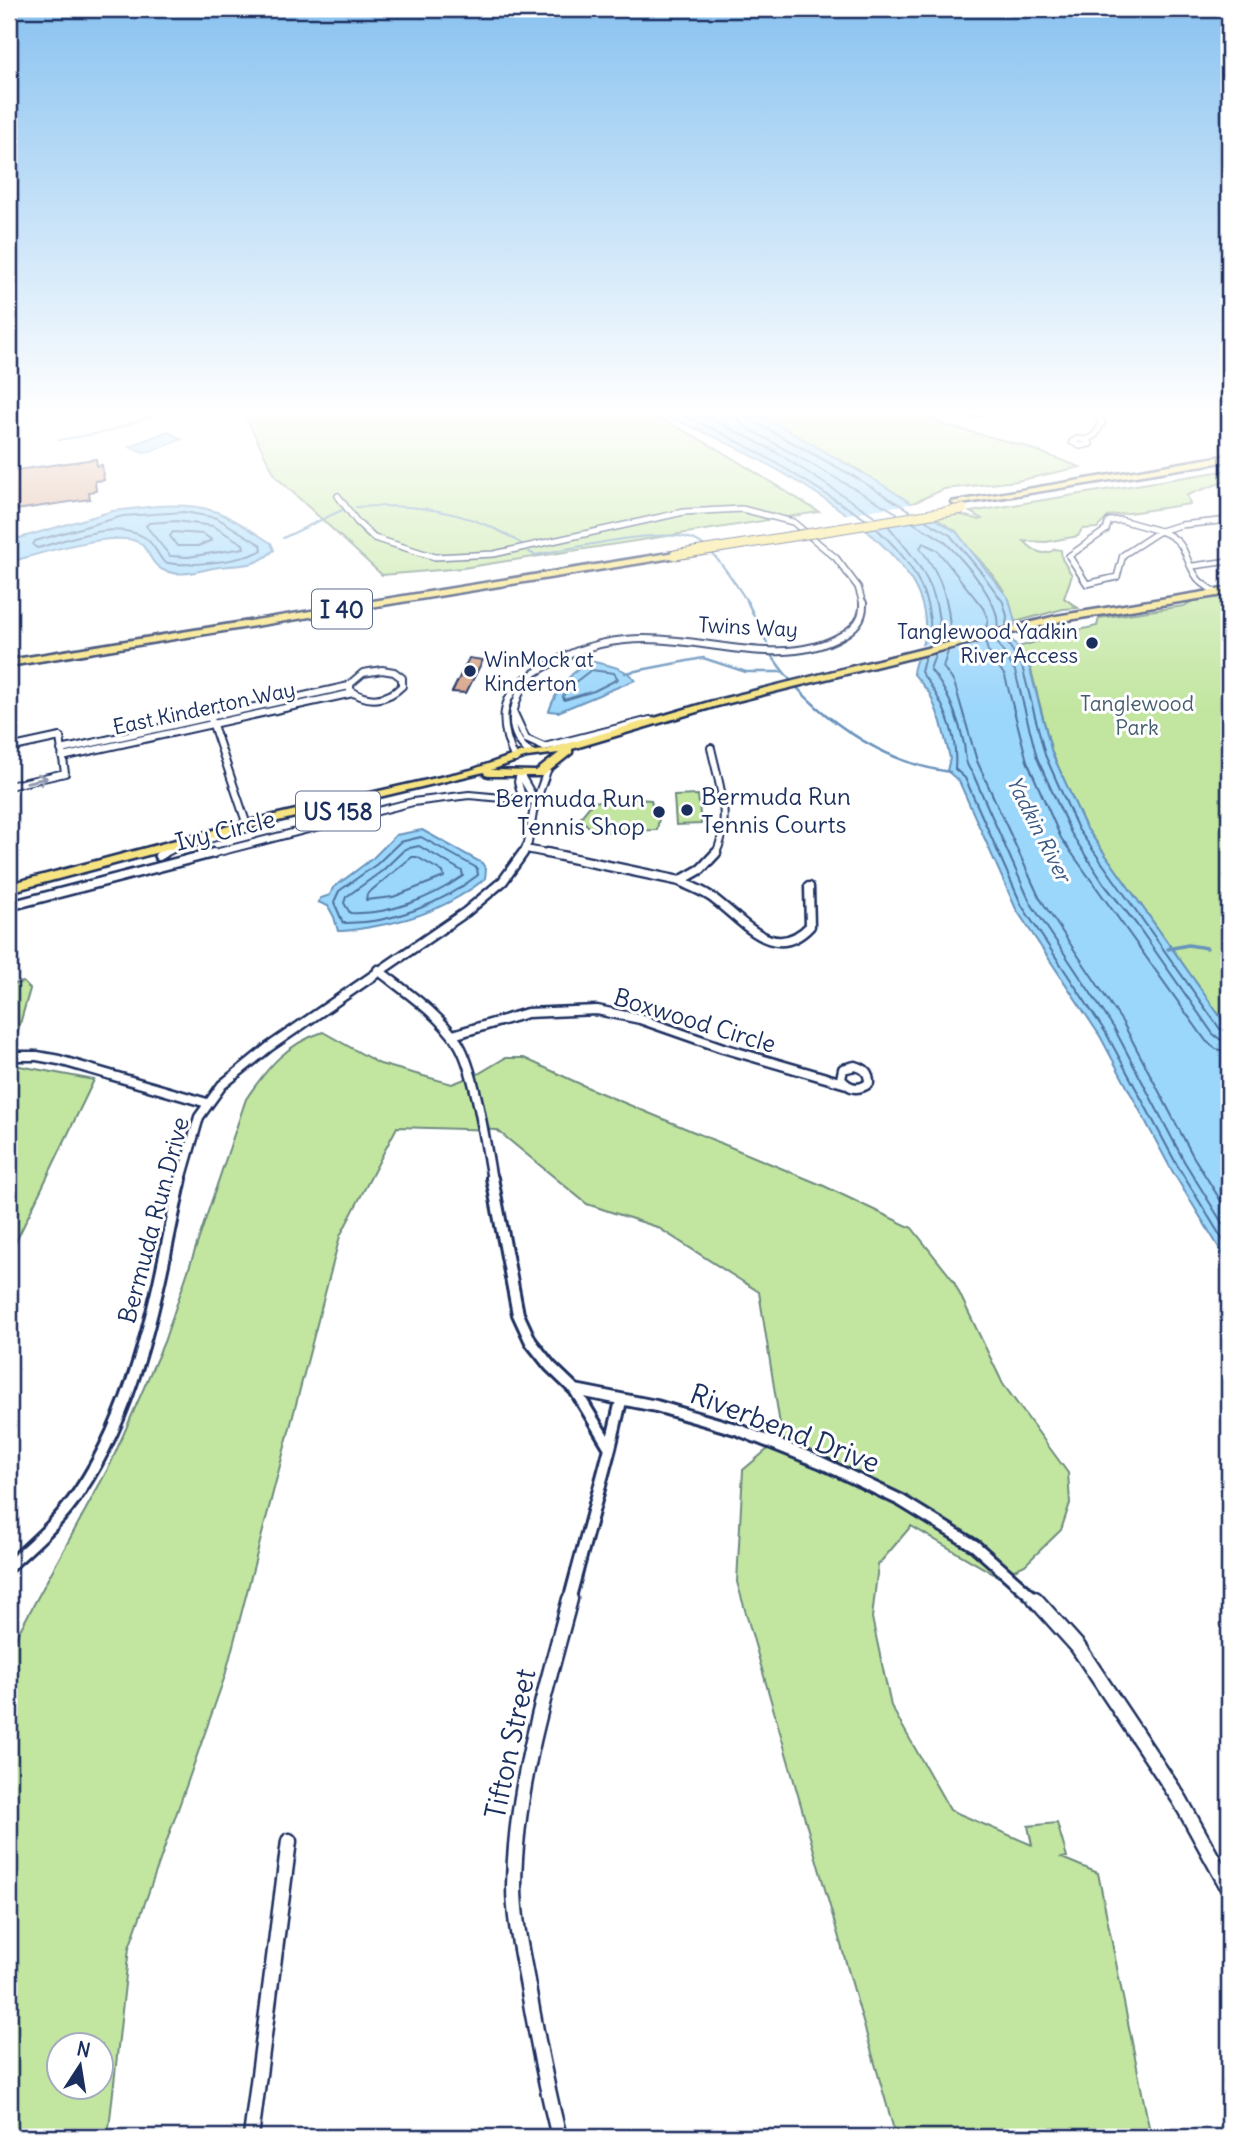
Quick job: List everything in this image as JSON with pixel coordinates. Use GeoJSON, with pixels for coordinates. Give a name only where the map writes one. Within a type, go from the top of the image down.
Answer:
{"type":"FeatureCollection","features":[{"type":"Feature","properties":{"kind":"highway","name":"I 40"},"geometry":{"type":"LineString","coordinates":[[9,663],[928,510]]}},
{"type":"Feature","properties":{"kind":"highway","name":"I 40"},"geometry":{"type":"LineString","coordinates":[[9,653],[672,552]]}},
{"type":"Feature","properties":{"kind":"main road"},"geometry":{"type":"LineString","coordinates":[[592,741],[562,754],[534,775],[518,773],[512,765],[515,759],[592,741],[713,704],[1056,619],[1229,591]]}},
{"type":"Feature","properties":{"kind":"main road"},"geometry":{"type":"LineString","coordinates":[[535,754],[547,759],[549,766]]}},
{"type":"Feature","properties":{"kind":"main road","name":"US 158"},"geometry":{"type":"LineString","coordinates":[[9,888],[248,825],[435,782],[515,759]]}},
{"type":"Feature","properties":{"kind":"main road","name":"US 158"},"geometry":{"type":"LineString","coordinates":[[9,894],[474,776],[518,773]]}},
{"type":"Feature","properties":{"kind":"street","name":"Twins Way"},"geometry":{"type":"LineString","coordinates":[[349,510],[365,531],[381,542],[400,550],[447,557],[516,551],[702,510]]}},
{"type":"Feature","properties":{"kind":"street","name":"Twins Way"},"geometry":{"type":"LineString","coordinates":[[515,759],[504,737],[503,711],[513,689],[555,659],[585,647],[618,640],[658,639],[769,650],[807,648],[844,636],[856,626],[863,615],[861,595],[829,549],[805,526],[758,510]]}},
{"type":"Feature","properties":{"kind":"street"},"geometry":{"type":"LineString","coordinates":[[1217,593],[1198,578],[1189,554],[1179,542],[1158,531],[1122,520],[1108,521],[1106,530],[1069,556],[1087,584],[1116,578],[1116,566],[1121,556],[1158,531],[1229,520]]}},
{"type":"Feature","properties":{"kind":"street"},"geometry":{"type":"LineString","coordinates":[[1193,566],[1229,561]]}},
{"type":"Feature","properties":{"kind":"street","name":"East Kinderton Way"},"geometry":{"type":"LineString","coordinates":[[62,754],[351,690],[368,698],[387,696],[400,688],[402,678],[390,671],[372,670],[356,676],[351,690]]}},
{"type":"Feature","properties":{"kind":"street"},"geometry":{"type":"LineString","coordinates":[[526,679],[510,721],[521,746],[535,754]]}},
{"type":"Feature","properties":{"kind":"street"},"geometry":{"type":"LineString","coordinates":[[513,711],[523,738],[531,745],[544,747],[682,713]]}},
{"type":"Feature","properties":{"kind":"street"},"geometry":{"type":"LineString","coordinates":[[159,856],[173,849],[248,829],[212,721]]}},
{"type":"Feature","properties":{"kind":"street"},"geometry":{"type":"LineString","coordinates":[[9,748],[60,737],[65,773],[9,786]]}},
{"type":"Feature","properties":{"kind":"street"},"geometry":{"type":"LineString","coordinates":[[680,881],[705,866],[724,841],[727,825],[711,748]]}},
{"type":"Feature","properties":{"kind":"street","name":"Bermuda Run Drive"},"geometry":{"type":"LineString","coordinates":[[9,1575],[13,1563],[58,1518],[97,1464],[129,1396],[181,1175],[207,1103],[244,1066],[272,1045],[484,899],[496,888],[526,849],[536,802],[542,794],[549,766]]}},
{"type":"Feature","properties":{"kind":"street"},"geometry":{"type":"LineString","coordinates":[[518,773],[521,793],[536,802]]}},
{"type":"Feature","properties":{"kind":"street","name":"Ivy Circle"},"geometry":{"type":"LineString","coordinates":[[9,906],[421,801],[470,796],[536,802]]}},
{"type":"Feature","properties":{"kind":"street"},"geometry":{"type":"LineString","coordinates":[[526,849],[680,881],[717,900],[755,933],[780,942],[792,941],[802,936],[810,926],[810,887]]}},
{"type":"Feature","properties":{"kind":"street"},"geometry":{"type":"LineString","coordinates":[[378,970],[428,1009],[453,1035],[468,1069],[518,1314],[531,1342],[550,1366],[575,1390],[610,1448]]}},
{"type":"Feature","properties":{"kind":"street","name":"Boxwood Circle"},"geometry":{"type":"LineString","coordinates":[[453,1035],[527,1013],[597,1010],[640,1019],[723,1048],[843,1083]]}},
{"type":"Feature","properties":{"kind":"street"},"geometry":{"type":"LineString","coordinates":[[9,1056],[37,1056],[59,1060],[207,1103]]}},
{"type":"Feature","properties":{"kind":"street","name":"Riverbend Drive"},"geometry":{"type":"LineString","coordinates":[[575,1390],[656,1406],[738,1430],[820,1462],[910,1506],[951,1530],[994,1562],[1038,1602],[1085,1656],[1174,1790],[1205,1841],[1229,1889]]}},
{"type":"Feature","properties":{"kind":"street","name":"Tifton Street"},"geometry":{"type":"LineString","coordinates":[[559,2137],[542,2067],[517,1927],[514,1888],[519,1803],[541,1702],[621,1401]]}},
{"type":"Feature","properties":{"kind":"street"},"geometry":{"type":"LineString","coordinates":[[251,2137],[289,1841]]}},
{"type":"Feature","properties":{"kind":"green space"},"geometry":{"type":"Polygon","coordinates":[[[312,510],[819,512],[463,568],[382,575],[312,510]]]}},
{"type":"Feature","properties":{"kind":"green space"},"geometry":{"type":"Polygon","coordinates":[[[1149,510],[1109,516],[1097,528],[1082,529],[1078,536],[1046,542],[1024,541],[1042,553],[1061,550],[1062,559],[1072,575],[1064,598],[1078,608],[1063,609],[1015,622],[1004,591],[987,568],[956,531],[935,518],[958,514],[982,519],[970,512],[1149,510]]]}},
{"type":"Feature","properties":{"kind":"green space","name":"Tanglewood Park"},"geometry":{"type":"Polygon","coordinates":[[[1229,592],[1229,1029],[1085,826],[1052,753],[1030,666],[1018,647],[1039,641],[1034,635],[1072,626],[1079,630],[1097,626],[1099,618],[1184,606],[1202,595],[1229,592]]]}},
{"type":"Feature","properties":{"kind":"green space","name":"Bermuda Run Tennis Courts"},"geometry":{"type":"Polygon","coordinates":[[[698,795],[701,824],[676,825],[674,796],[698,795]]]}},
{"type":"Feature","properties":{"kind":"green space"},"geometry":{"type":"Polygon","coordinates":[[[623,798],[651,800],[655,818],[659,818],[657,830],[594,832],[580,818],[593,802],[610,800],[611,803],[623,803],[623,798]]]}},
{"type":"Feature","properties":{"kind":"green space"},"geometry":{"type":"Polygon","coordinates":[[[23,982],[30,989],[9,1062],[9,985],[23,982]]]}},
{"type":"Feature","properties":{"kind":"green space"},"geometry":{"type":"Polygon","coordinates":[[[323,1032],[380,1064],[452,1084],[478,1074],[505,1058],[524,1058],[591,1089],[824,1186],[912,1228],[953,1280],[1003,1384],[1068,1473],[1070,1503],[1061,1530],[1025,1565],[999,1577],[911,1526],[878,1565],[872,1618],[891,1706],[950,1810],[1032,1845],[1028,1826],[1057,1823],[1067,1857],[1062,1858],[1098,1873],[1151,2137],[896,2137],[737,1582],[743,1470],[782,1437],[759,1292],[657,1227],[587,1204],[497,1130],[397,1127],[340,1236],[225,1676],[129,1948],[116,2065],[116,2030],[46,2030],[46,2100],[112,2100],[108,2137],[9,2137],[9,1650],[110,1465],[164,1342],[246,1099],[278,1058],[298,1043],[323,1032]]]}},
{"type":"Feature","properties":{"kind":"green space"},"geometry":{"type":"Polygon","coordinates":[[[9,1064],[94,1080],[9,1256],[9,1064]]]}},
{"type":"Feature","properties":{"kind":"water"},"geometry":{"type":"Polygon","coordinates":[[[211,510],[230,518],[271,543],[274,550],[254,562],[183,574],[161,569],[140,543],[126,539],[99,540],[9,562],[9,541],[113,511],[211,510]]]}},
{"type":"Feature","properties":{"kind":"water","name":"Yadkin River"},"geometry":{"type":"Polygon","coordinates":[[[840,510],[922,510],[956,532],[1009,599],[1015,622],[1011,638],[1028,662],[1052,753],[1085,826],[1229,1029],[1229,1264],[1171,1169],[1100,1036],[1016,909],[959,781],[947,771],[950,758],[941,722],[930,694],[913,673],[925,631],[921,601],[905,571],[879,541],[840,510]]]}},
{"type":"Feature","properties":{"kind":"water"},"geometry":{"type":"Polygon","coordinates":[[[594,662],[621,670],[635,680],[558,712],[549,711],[572,674],[594,662]]]}},
{"type":"Feature","properties":{"kind":"water"},"geometry":{"type":"Polygon","coordinates":[[[422,830],[482,863],[486,869],[485,879],[460,896],[420,915],[391,923],[338,931],[328,906],[318,902],[321,898],[330,895],[333,888],[373,858],[396,835],[422,830]]]}},
{"type":"Feature","properties":{"kind":"pier"},"geometry":{"type":"Polygon","coordinates":[[[871,510],[929,510],[940,517],[862,530],[840,515],[871,510]]]}},
{"type":"Feature","properties":{"kind":"pier"},"geometry":{"type":"Polygon","coordinates":[[[1018,622],[1015,635],[911,661],[919,646],[1018,622]]]}},
{"type":"Feature","properties":{"kind":"building","name":"WinMock at Kinderton"},"geometry":{"type":"Polygon","coordinates":[[[469,658],[483,660],[466,693],[452,692],[469,658]]]}},
{"type":"Feature","properties":{"kind":"waterway"},"geometry":{"type":"LineString","coordinates":[[283,538],[342,510]]}},
{"type":"Feature","properties":{"kind":"waterway"},"geometry":{"type":"LineString","coordinates":[[432,510],[483,524],[522,544]]}},
{"type":"Feature","properties":{"kind":"waterway"},"geometry":{"type":"LineString","coordinates":[[529,552],[535,555],[641,537],[682,537],[697,541],[711,552],[749,604]]}},
{"type":"Feature","properties":{"kind":"waterway"},"geometry":{"type":"LineString","coordinates":[[748,603],[767,643]]}},
{"type":"Feature","properties":{"kind":"waterway"},"geometry":{"type":"LineString","coordinates":[[772,656],[807,697],[827,716],[850,732],[899,758],[950,772]]}},
{"type":"Feature","properties":{"kind":"waterway"},"geometry":{"type":"LineString","coordinates":[[625,673],[703,658],[746,672],[781,672]]}},
{"type":"Feature","properties":{"kind":"waterway"},"geometry":{"type":"LineString","coordinates":[[1168,949],[1188,945],[1207,948]]}},
{"type":"Feature","properties":{"kind":"waterway"},"geometry":{"type":"LineString","coordinates":[[1220,951],[1229,953]]}},
{"type":"Feature","properties":{"kind":"place","name":"Tanglewood Yadkin River Access"},"geometry":{"type":"Point","coordinates":[1092,643]}},
{"type":"Feature","properties":{"kind":"place","name":"WinMock at Kinderton"},"geometry":{"type":"Point","coordinates":[470,671]}},
{"type":"Feature","properties":{"kind":"place","name":"Bermuda Run Tennis Courts"},"geometry":{"type":"Point","coordinates":[687,810]}},
{"type":"Feature","properties":{"kind":"place","name":"Bermuda Run Tennis Shop"},"geometry":{"type":"Point","coordinates":[659,812]}}]}
